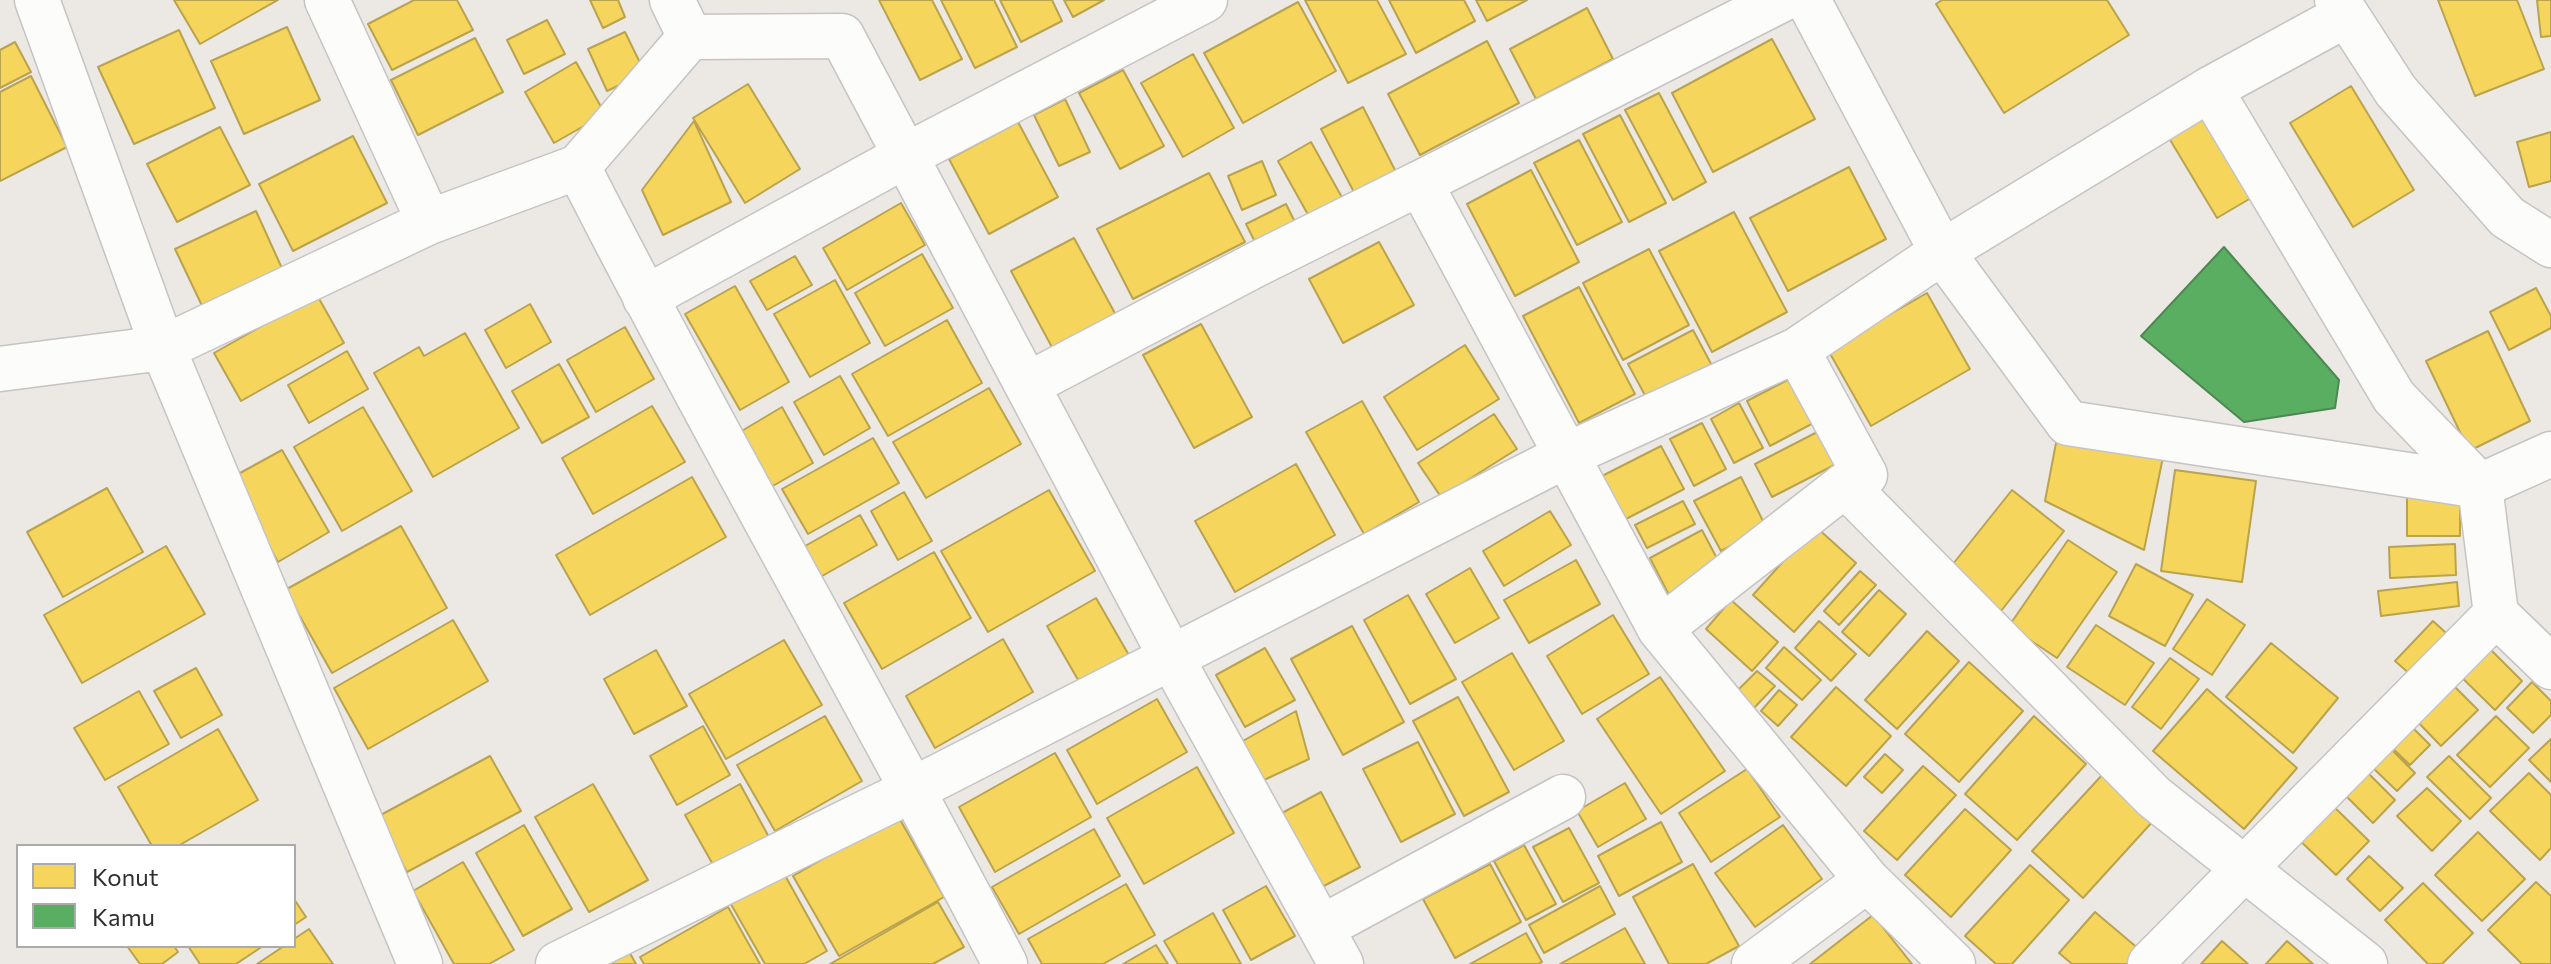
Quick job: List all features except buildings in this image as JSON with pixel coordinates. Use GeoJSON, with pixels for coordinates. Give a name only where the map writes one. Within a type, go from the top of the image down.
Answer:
{"type":"FeatureCollection","features":[{"type":"Feature","properties":{"kind":"street"},"geometry":{"type":"LineString","coordinates":[[37,0],[163,348],[420,964]]}},
{"type":"Feature","properties":{"kind":"street"},"geometry":{"type":"LineString","coordinates":[[327,0],[429,222]]}},
{"type":"Feature","properties":{"kind":"street"},"geometry":{"type":"LineString","coordinates":[[645,298],[905,156],[1205,0]]}},
{"type":"Feature","properties":{"kind":"street"},"geometry":{"type":"LineString","coordinates":[[1027,385],[1257,264],[1781,0]]}},
{"type":"Feature","properties":{"kind":"street"},"geometry":{"type":"LineString","coordinates":[[1808,0],[1942,252],[2068,423],[2480,486],[2551,454]]}},
{"type":"Feature","properties":{"kind":"street"},"geometry":{"type":"LineString","coordinates":[[558,964],[1172,659],[1567,455],[1797,350],[1942,252],[2342,8],[2396,91],[2507,217],[2551,245]]}},
{"type":"Feature","properties":{"kind":"street"},"geometry":{"type":"LineString","coordinates":[[0,369],[163,348],[429,222],[578,167],[681,19],[842,36],[1172,659],[1331,946],[1563,797]]}},
{"type":"Feature","properties":{"kind":"street"},"geometry":{"type":"LineString","coordinates":[[2210,89],[2394,397],[2480,486],[2496,614],[2551,667]]}},
{"type":"Feature","properties":{"kind":"street"},"geometry":{"type":"LineString","coordinates":[[578,167],[645,298],[914,789],[1005,964]]}},
{"type":"Feature","properties":{"kind":"street"},"geometry":{"type":"LineString","coordinates":[[1420,183],[1660,629],[1867,880],[1953,964]]}},
{"type":"Feature","properties":{"kind":"street"},"geometry":{"type":"LineString","coordinates":[[1660,629],[1845,485],[1865,475],[1797,350]]}},
{"type":"Feature","properties":{"kind":"street"},"geometry":{"type":"LineString","coordinates":[[1845,485],[2154,797],[2365,964]]}},
{"type":"Feature","properties":{"kind":"street"},"geometry":{"type":"LineString","coordinates":[[2150,964],[2496,614]]}},
{"type":"Feature","properties":{"kind":"street"},"geometry":{"type":"LineString","coordinates":[[1754,964],[1867,880]]}}]}
